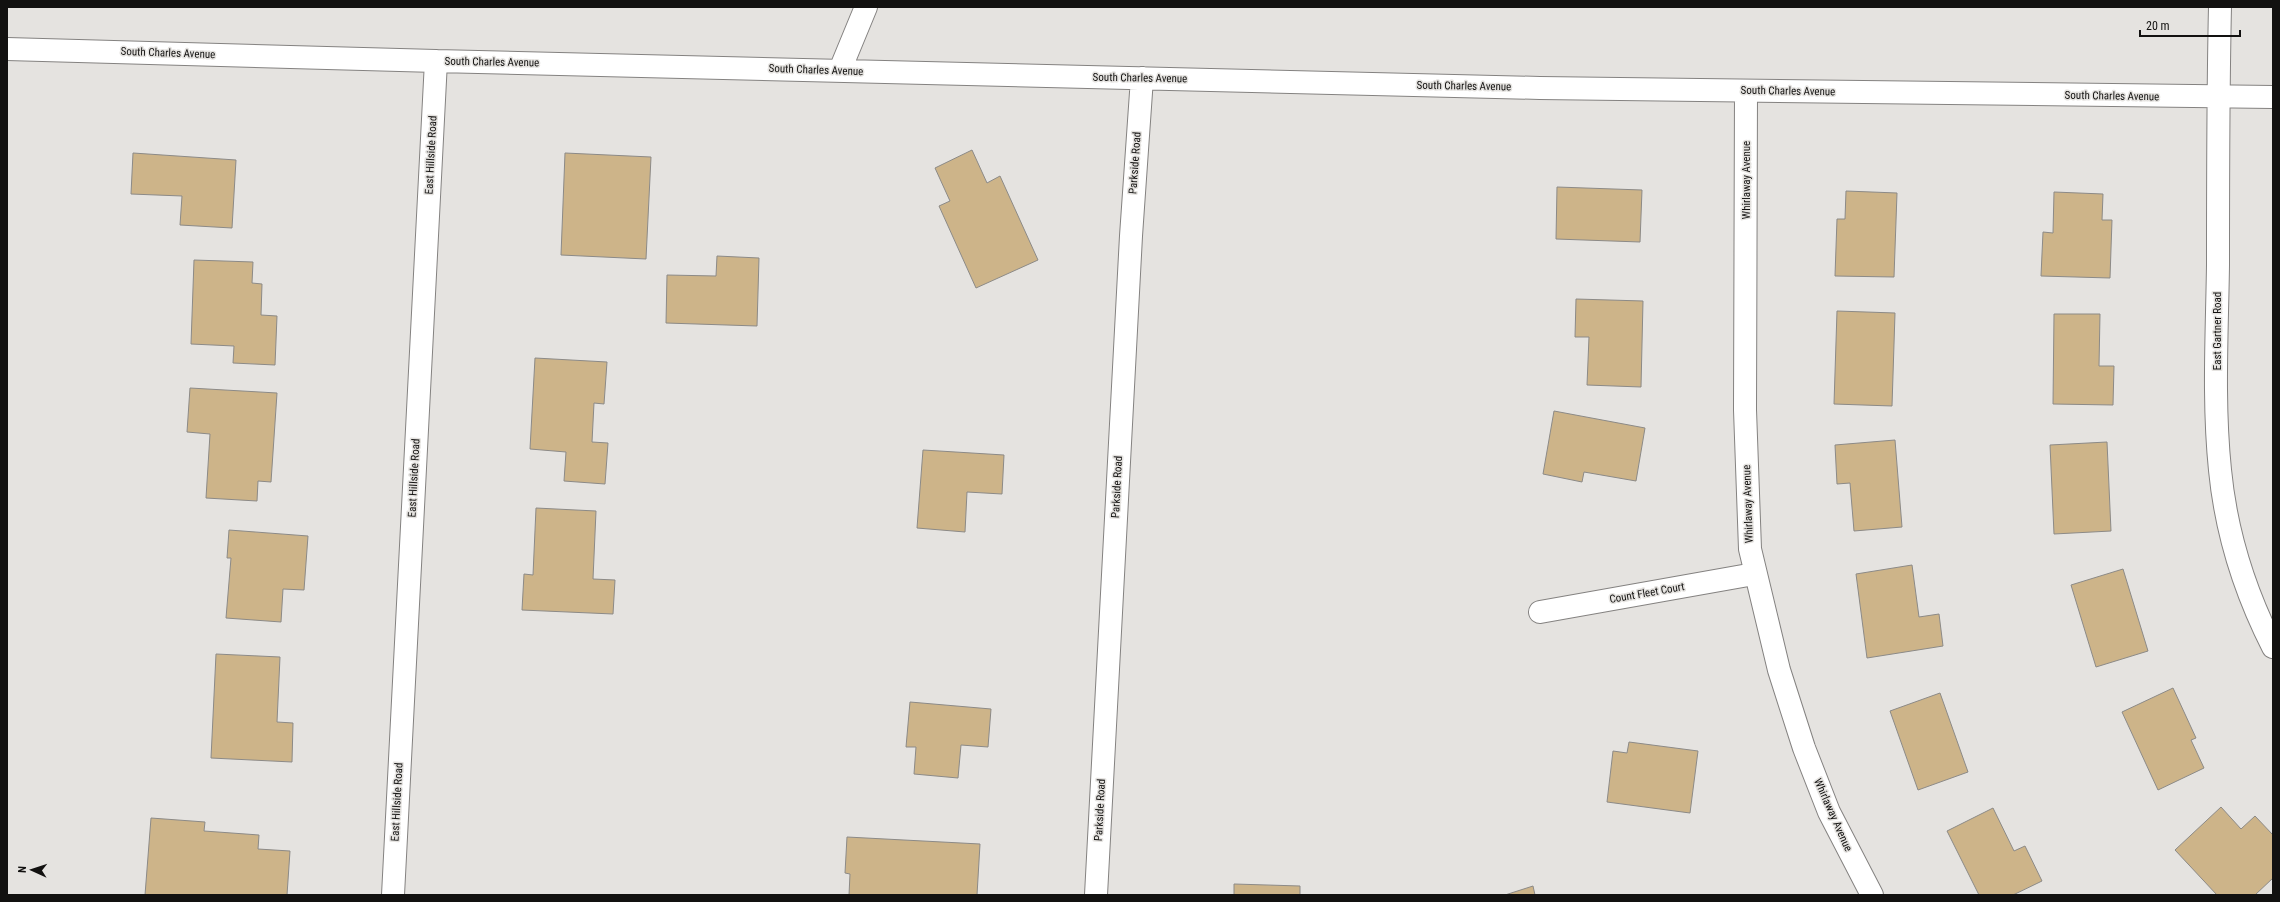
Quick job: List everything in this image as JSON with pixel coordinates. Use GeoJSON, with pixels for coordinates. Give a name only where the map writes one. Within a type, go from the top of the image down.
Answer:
{"type":"FeatureCollection","features":[{"type":"Feature","properties":{"kind":"street"},"geometry":{"type":"LineString","coordinates":[[840,70],[866,7]]}},
{"type":"Feature","properties":{"kind":"street","name":"East Gartner Road"},"geometry":{"type":"LineString","coordinates":[[2220,7],[2218,96],[2217,377],[2220,471],[2232,538],[2242,575],[2255,612],[2273,647]]}},
{"type":"Feature","properties":{"kind":"street","name":"South Charles Avenue"},"geometry":{"type":"LineString","coordinates":[[7,48],[436,61],[1142,78],[1746,91],[2273,97]]}},
{"type":"Feature","properties":{"kind":"street","name":"East Hillside Road"},"geometry":{"type":"LineString","coordinates":[[393,895],[436,61]]}},
{"type":"Feature","properties":{"kind":"street","name":"Parkside Road"},"geometry":{"type":"LineString","coordinates":[[1096,895],[1131,236],[1142,78]]}},
{"type":"Feature","properties":{"kind":"street","name":"Whirlaway Avenue"},"geometry":{"type":"LineString","coordinates":[[1746,91],[1744,410],[1750,549],[1754,574],[1779,670],[1804,748],[1829,812],[1872,895]]}},
{"type":"Feature","properties":{"kind":"street","name":"Count Fleet Court"},"geometry":{"type":"LineString","coordinates":[[1540,612],[1754,574]]}},
{"type":"Feature","properties":{"kind":"building"},"geometry":{"type":"Polygon","coordinates":[[[972,150],[987,183],[1000,176],[1038,260],[976,288],[939,206],[950,201],[935,168],[972,150]]]}},
{"type":"Feature","properties":{"kind":"building"},"geometry":{"type":"Polygon","coordinates":[[[133,153],[236,160],[232,228],[180,225],[182,196],[131,194],[133,153]]]}},
{"type":"Feature","properties":{"kind":"building"},"geometry":{"type":"Polygon","coordinates":[[[565,153],[651,157],[646,259],[561,255],[565,153]]]}},
{"type":"Feature","properties":{"kind":"building"},"geometry":{"type":"Polygon","coordinates":[[[1557,187],[1642,190],[1640,242],[1556,239],[1557,187]]]}},
{"type":"Feature","properties":{"kind":"building"},"geometry":{"type":"Polygon","coordinates":[[[1846,191],[1897,193],[1894,277],[1835,276],[1837,219],[1845,219],[1846,191]]]}},
{"type":"Feature","properties":{"kind":"building"},"geometry":{"type":"Polygon","coordinates":[[[2054,192],[2103,194],[2102,220],[2112,220],[2110,278],[2041,276],[2043,232],[2053,233],[2054,192]]]}},
{"type":"Feature","properties":{"kind":"building"},"geometry":{"type":"Polygon","coordinates":[[[717,256],[759,258],[757,326],[666,323],[667,275],[716,276],[717,256]]]}},
{"type":"Feature","properties":{"kind":"building"},"geometry":{"type":"Polygon","coordinates":[[[194,260],[253,262],[252,283],[262,284],[261,315],[277,316],[275,365],[233,363],[234,346],[191,344],[194,260]]]}},
{"type":"Feature","properties":{"kind":"building"},"geometry":{"type":"Polygon","coordinates":[[[1576,299],[1643,301],[1641,387],[1587,385],[1589,337],[1575,337],[1576,299]]]}},
{"type":"Feature","properties":{"kind":"building"},"geometry":{"type":"Polygon","coordinates":[[[1837,311],[1895,313],[1892,406],[1834,404],[1837,311]]]}},
{"type":"Feature","properties":{"kind":"building"},"geometry":{"type":"Polygon","coordinates":[[[2054,314],[2100,314],[2099,366],[2114,366],[2113,405],[2053,404],[2054,314]]]}},
{"type":"Feature","properties":{"kind":"building"},"geometry":{"type":"Polygon","coordinates":[[[535,358],[607,362],[604,404],[594,403],[592,442],[608,443],[605,484],[564,481],[566,452],[530,449],[535,358]]]}},
{"type":"Feature","properties":{"kind":"building"},"geometry":{"type":"Polygon","coordinates":[[[190,388],[277,393],[271,482],[258,481],[257,501],[206,498],[210,434],[187,432],[190,388]]]}},
{"type":"Feature","properties":{"kind":"building"},"geometry":{"type":"Polygon","coordinates":[[[1554,411],[1645,428],[1636,481],[1584,472],[1582,482],[1543,474],[1554,411]]]}},
{"type":"Feature","properties":{"kind":"building"},"geometry":{"type":"Polygon","coordinates":[[[1895,440],[1902,527],[1854,531],[1850,483],[1837,484],[1835,445],[1895,440]]]}},
{"type":"Feature","properties":{"kind":"building"},"geometry":{"type":"Polygon","coordinates":[[[2107,442],[2111,531],[2054,534],[2050,445],[2107,442]]]}},
{"type":"Feature","properties":{"kind":"building"},"geometry":{"type":"Polygon","coordinates":[[[923,450],[1004,455],[1002,494],[967,492],[965,532],[917,528],[923,450]]]}},
{"type":"Feature","properties":{"kind":"building"},"geometry":{"type":"Polygon","coordinates":[[[536,508],[596,511],[593,579],[615,580],[613,614],[522,610],[524,574],[533,575],[536,508]]]}},
{"type":"Feature","properties":{"kind":"building"},"geometry":{"type":"Polygon","coordinates":[[[229,530],[308,536],[304,590],[283,589],[281,622],[226,618],[231,558],[227,558],[229,530]]]}},
{"type":"Feature","properties":{"kind":"building"},"geometry":{"type":"Polygon","coordinates":[[[1912,565],[1919,617],[1939,614],[1943,646],[1867,658],[1856,574],[1912,565]]]}},
{"type":"Feature","properties":{"kind":"building"},"geometry":{"type":"Polygon","coordinates":[[[2123,569],[2148,651],[2096,667],[2071,585],[2123,569]]]}},
{"type":"Feature","properties":{"kind":"building"},"geometry":{"type":"Polygon","coordinates":[[[216,654],[280,657],[277,722],[293,723],[292,762],[211,758],[216,654]]]}},
{"type":"Feature","properties":{"kind":"building"},"geometry":{"type":"Polygon","coordinates":[[[2173,688],[2196,738],[2191,740],[2204,768],[2158,790],[2122,712],[2173,688]]]}},
{"type":"Feature","properties":{"kind":"building"},"geometry":{"type":"Polygon","coordinates":[[[1940,693],[1968,772],[1918,790],[1890,711],[1940,693]]]}},
{"type":"Feature","properties":{"kind":"building"},"geometry":{"type":"Polygon","coordinates":[[[910,702],[991,709],[988,747],[961,745],[958,778],[914,774],[916,747],[906,747],[910,702]]]}},
{"type":"Feature","properties":{"kind":"building"},"geometry":{"type":"Polygon","coordinates":[[[1629,742],[1698,751],[1690,813],[1607,802],[1613,751],[1627,753],[1629,742]]]}},
{"type":"Feature","properties":{"kind":"building"},"geometry":{"type":"Polygon","coordinates":[[[2221,807],[2241,829],[2255,816],[2273,835],[2273,878],[2255,895],[2217,895],[2175,850],[2221,807]]]}},
{"type":"Feature","properties":{"kind":"building"},"geometry":{"type":"Polygon","coordinates":[[[1993,808],[2014,851],[2025,846],[2042,881],[2013,895],[1979,895],[1947,831],[1993,808]]]}},
{"type":"Feature","properties":{"kind":"building"},"geometry":{"type":"Polygon","coordinates":[[[151,818],[205,822],[204,831],[259,835],[258,849],[290,851],[287,895],[145,895],[151,818]]]}},
{"type":"Feature","properties":{"kind":"building"},"geometry":{"type":"Polygon","coordinates":[[[847,837],[980,844],[977,895],[849,895],[850,874],[845,873],[847,837]]]}},
{"type":"Feature","properties":{"kind":"building"},"geometry":{"type":"Polygon","coordinates":[[[1234,884],[1300,886],[1300,895],[1234,895],[1234,884]]]}},
{"type":"Feature","properties":{"kind":"building"},"geometry":{"type":"Polygon","coordinates":[[[1533,886],[1535,895],[1505,895],[1533,886]]]}}]}
